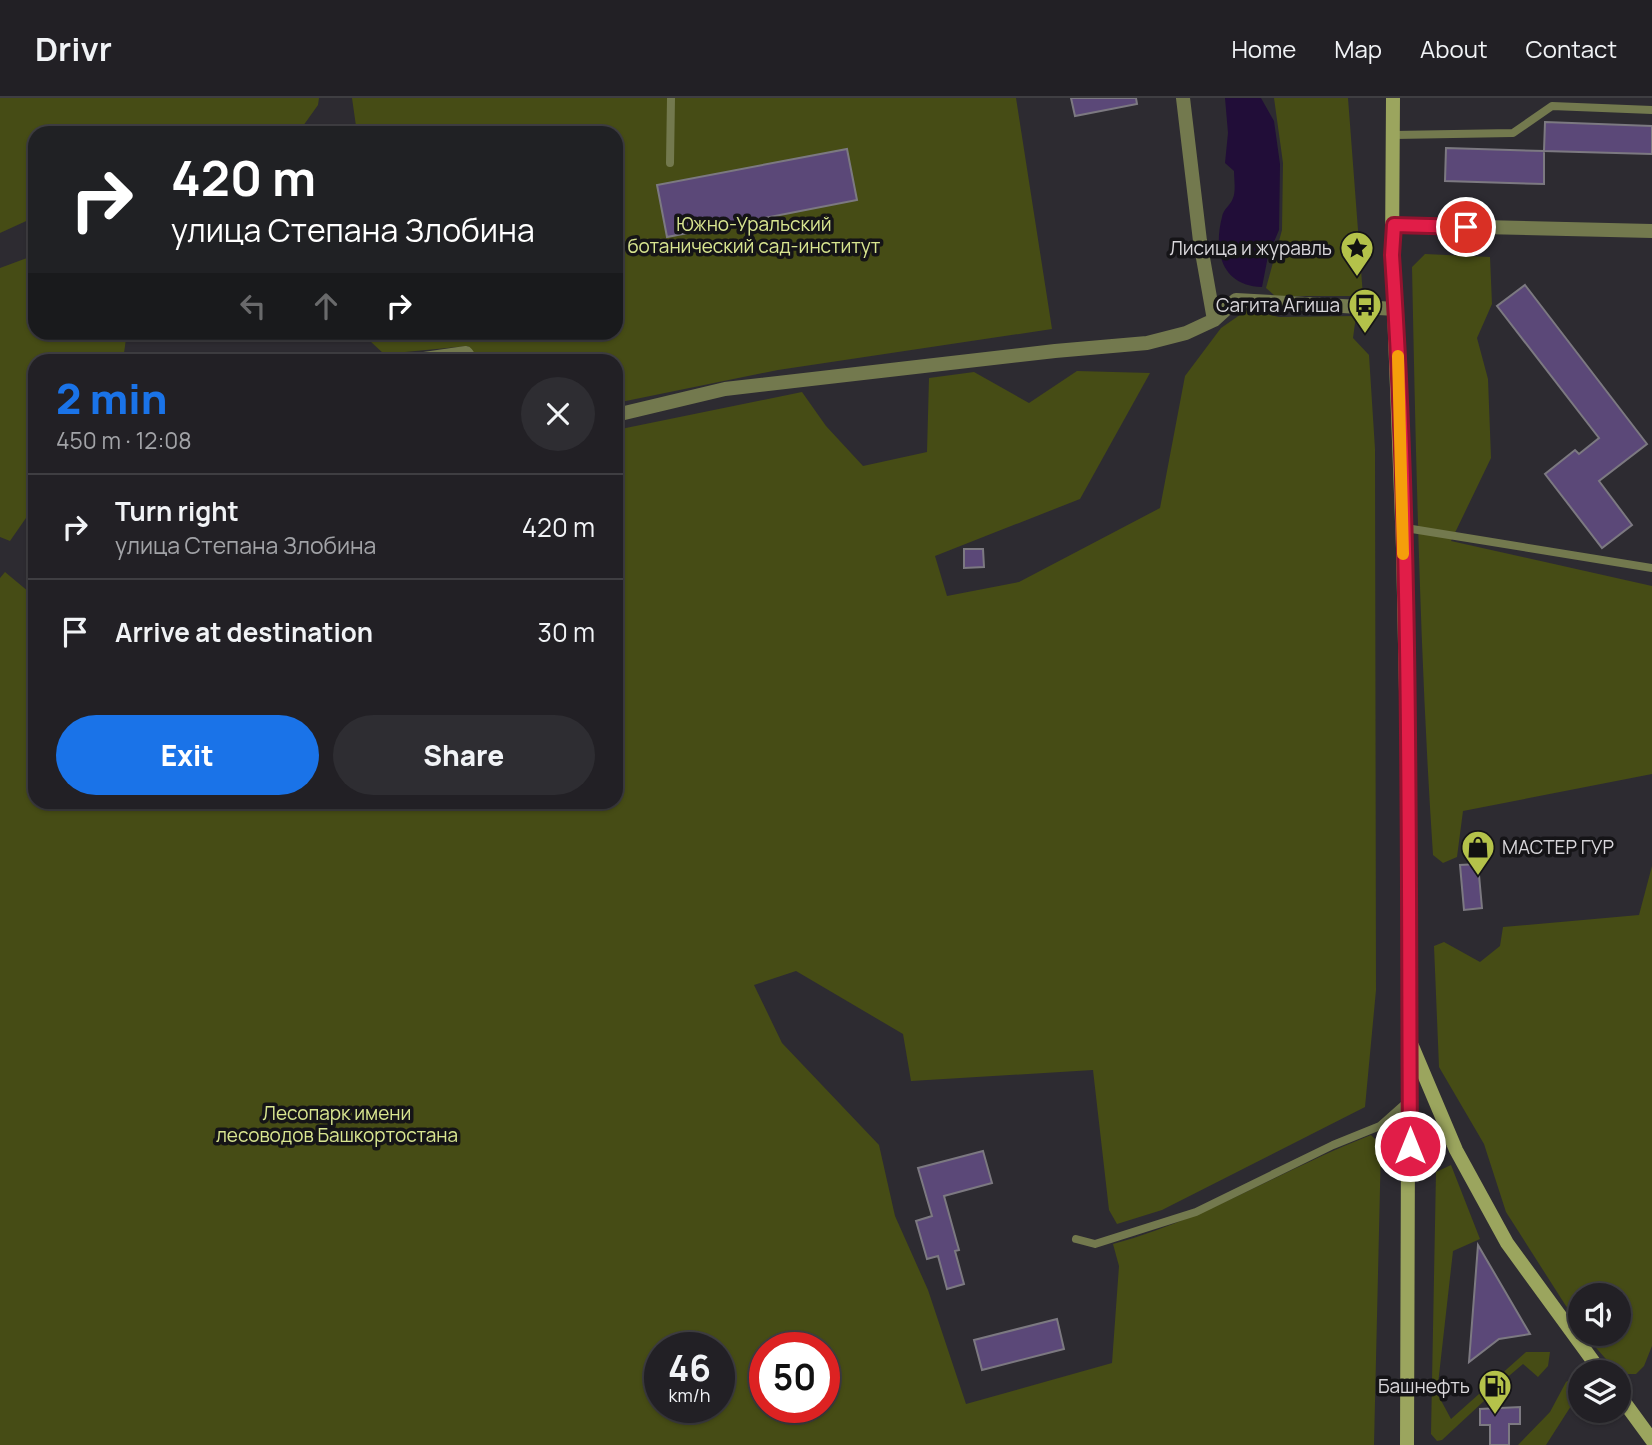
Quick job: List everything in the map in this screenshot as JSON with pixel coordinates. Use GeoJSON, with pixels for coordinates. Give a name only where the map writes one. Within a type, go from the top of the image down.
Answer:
{"type":"FeatureCollection","features":[{"type":"Feature","properties":{"kind":"main road"},"geometry":{"type":"LineString","coordinates":[[1393,98],[1408,808],[1410,1100],[1405,1322],[1407,1445]]}},
{"type":"Feature","properties":{"kind":"main road"},"geometry":{"type":"LineString","coordinates":[[1409,1039],[1455,1150],[1507,1243],[1592,1360]]}},
{"type":"Feature","properties":{"kind":"main road"},"geometry":{"type":"LineString","coordinates":[[1631,1411],[1652,1440]]}},
{"type":"Feature","properties":{"kind":"street"},"geometry":{"type":"LineString","coordinates":[[1184,98],[1200,241],[1214,320]]}},
{"type":"Feature","properties":{"kind":"street"},"geometry":{"type":"LineString","coordinates":[[1394,225],[1652,231]]}},
{"type":"Feature","properties":{"kind":"street"},"geometry":{"type":"LineString","coordinates":[[623,413],[725,389],[1147,343],[1186,333],[1214,320],[1236,299],[1396,309]]}},
{"type":"Feature","properties":{"kind":"lane"},"geometry":{"type":"LineString","coordinates":[[670,163],[671,98]]}},
{"type":"Feature","properties":{"kind":"lane"},"geometry":{"type":"LineString","coordinates":[[1394,135],[1513,133],[1552,102],[1652,110]]}},
{"type":"Feature","properties":{"kind":"lane"},"geometry":{"type":"LineString","coordinates":[[1412,529],[1652,568]]}},
{"type":"Feature","properties":{"kind":"lane"},"geometry":{"type":"LineString","coordinates":[[1076,1239],[1095,1244],[1196,1212],[1333,1145],[1380,1126],[1410,1100]]}},
{"type":"Feature","properties":{"kind":"green space"},"geometry":{"type":"Polygon","coordinates":[[[0,98],[319,98],[318,105],[303,126],[28,126],[28,220],[0,233],[0,98]]]}},
{"type":"Feature","properties":{"kind":"green space","name":"Южно-Уральский ботанический сад-институт"},"geometry":{"type":"Polygon","coordinates":[[[352,98],[1016,98],[1052,329],[778,370],[623,402],[623,354],[474,354],[468,346],[384,354],[370,340],[623,340],[623,126],[356,126],[352,98]]]}},
{"type":"Feature","properties":{"kind":"green space"},"geometry":{"type":"Polygon","coordinates":[[[1274,98],[1348,98],[1363,296],[1275,296],[1266,288],[1282,230],[1283,163],[1274,98]]]}},
{"type":"Feature","properties":{"kind":"green space"},"geometry":{"type":"Polygon","coordinates":[[[1425,254],[1490,257],[1492,304],[1477,338],[1488,379],[1491,458],[1451,541],[1652,586],[1652,774],[1463,811],[1457,857],[1443,863],[1433,855],[1419,561],[1412,267],[1425,254]]]}},
{"type":"Feature","properties":{"kind":"green space"},"geometry":{"type":"Polygon","coordinates":[[[28,258],[28,340],[126,340],[124,354],[28,354],[28,515],[10,541],[0,537],[0,268],[28,258]]]}},
{"type":"Feature","properties":{"kind":"green space","name":"Лесопарк имени лесоводов Башкортостана"},"geometry":{"type":"Polygon","coordinates":[[[1247,310],[1279,317],[1356,316],[1353,338],[1369,355],[1375,449],[1376,990],[1365,1107],[1162,1210],[1117,1224],[1109,1210],[1093,1070],[911,1081],[903,1034],[796,971],[754,985],[782,1043],[879,1145],[895,1216],[928,1290],[966,1404],[1112,1363],[1119,1266],[1113,1244],[1179,1222],[1371,1135],[1381,1145],[1374,1445],[0,1445],[0,578],[5,572],[28,591],[28,809],[623,809],[623,429],[802,392],[826,426],[863,466],[927,452],[929,378],[974,372],[1029,403],[1077,371],[1150,373],[1080,499],[935,556],[947,596],[1019,582],[1160,508],[1185,376],[1221,328],[1247,310]]]}},
{"type":"Feature","properties":{"kind":"green space"},"geometry":{"type":"Polygon","coordinates":[[[1652,866],[1652,1346],[1644,1366],[1636,1374],[1631,1374],[1631,1360],[1607,1360],[1594,1346],[1631,1346],[1631,1283],[1568,1283],[1568,1309],[1506,1212],[1484,1144],[1439,1067],[1434,946],[1444,942],[1480,962],[1500,946],[1503,927],[1639,915],[1652,866]]]}},
{"type":"Feature","properties":{"kind":"green space"},"geometry":{"type":"Polygon","coordinates":[[[1451,1165],[1480,1239],[1453,1251],[1437,1393],[1451,1419],[1526,1352],[1550,1352],[1548,1366],[1538,1377],[1523,1364],[1490,1392],[1497,1402],[1484,1401],[1442,1440],[1437,1441],[1431,1434],[1436,1172],[1451,1165]]]}},
{"type":"Feature","properties":{"kind":"green space"},"geometry":{"type":"Polygon","coordinates":[[[1568,1381],[1568,1411],[1546,1445],[1518,1445],[1550,1412],[1568,1381]]]}},
{"type":"Feature","properties":{"kind":"shaded area"},"geometry":{"type":"Polygon","coordinates":[[[1225,98],[1261,98],[1274,121],[1280,164],[1279,230],[1268,256],[1262,287],[1248,285],[1229,274],[1220,254],[1219,230],[1235,188],[1234,171],[1225,163],[1228,133],[1225,98]]]}},
{"type":"Feature","properties":{"kind":"building"},"geometry":{"type":"Polygon","coordinates":[[[1071,98],[1136,98],[1137,104],[1075,116],[1071,98]]]}},
{"type":"Feature","properties":{"kind":"building"},"geometry":{"type":"Polygon","coordinates":[[[1545,122],[1652,126],[1652,154],[1544,151],[1545,122]]]}},
{"type":"Feature","properties":{"kind":"building"},"geometry":{"type":"Polygon","coordinates":[[[1446,148],[1544,151],[1544,184],[1445,181],[1446,148]]]}},
{"type":"Feature","properties":{"kind":"building"},"geometry":{"type":"Polygon","coordinates":[[[847,149],[857,200],[667,237],[657,185],[847,149]]]}},
{"type":"Feature","properties":{"kind":"building"},"geometry":{"type":"Polygon","coordinates":[[[1525,285],[1647,444],[1599,481],[1632,525],[1602,548],[1545,474],[1575,450],[1579,454],[1599,438],[1497,306],[1525,285]]]}},
{"type":"Feature","properties":{"kind":"building"},"geometry":{"type":"Polygon","coordinates":[[[964,549],[983,549],[984,567],[964,568],[964,549]]]}},
{"type":"Feature","properties":{"kind":"building"},"geometry":{"type":"Polygon","coordinates":[[[1478,864],[1482,908],[1464,910],[1460,865],[1478,864]]]}},
{"type":"Feature","properties":{"kind":"building"},"geometry":{"type":"Polygon","coordinates":[[[983,1151],[992,1183],[944,1196],[959,1250],[955,1251],[964,1284],[947,1289],[938,1256],[927,1259],[916,1221],[932,1216],[918,1168],[983,1151]]]}},
{"type":"Feature","properties":{"kind":"building"},"geometry":{"type":"Polygon","coordinates":[[[1478,1245],[1530,1334],[1499,1339],[1469,1362],[1478,1245]]]}},
{"type":"Feature","properties":{"kind":"building"},"geometry":{"type":"Polygon","coordinates":[[[1057,1319],[1064,1349],[982,1370],[974,1340],[1057,1319]]]}},
{"type":"Feature","properties":{"kind":"building"},"geometry":{"type":"Polygon","coordinates":[[[1520,1407],[1520,1424],[1509,1424],[1509,1445],[1490,1445],[1490,1425],[1480,1425],[1480,1409],[1520,1407]]]}},
{"type":"Feature","properties":{"kind":"slow traffic"},"geometry":{"type":"LineString","coordinates":[[1398,356],[1403,554]]}},
{"type":"Feature","properties":{"kind":"place","name":"Лисица и журавль"},"geometry":{"type":"Point","coordinates":[1357,278]}},
{"type":"Feature","properties":{"kind":"place","name":"Сагита Агиша"},"geometry":{"type":"Point","coordinates":[1365,335]}},
{"type":"Feature","properties":{"kind":"place","name":"МАСТЕР ГУР"},"geometry":{"type":"Point","coordinates":[1478,877]}},
{"type":"Feature","properties":{"kind":"place","name":"Башнефть"},"geometry":{"type":"Point","coordinates":[1495,1416]}},
{"type":"Feature","properties":{"kind":"route"},"geometry":{"type":"LineString","coordinates":[[1410,1146],[1403,522],[1392,255],[1394,225],[1466,227]]}}]}
